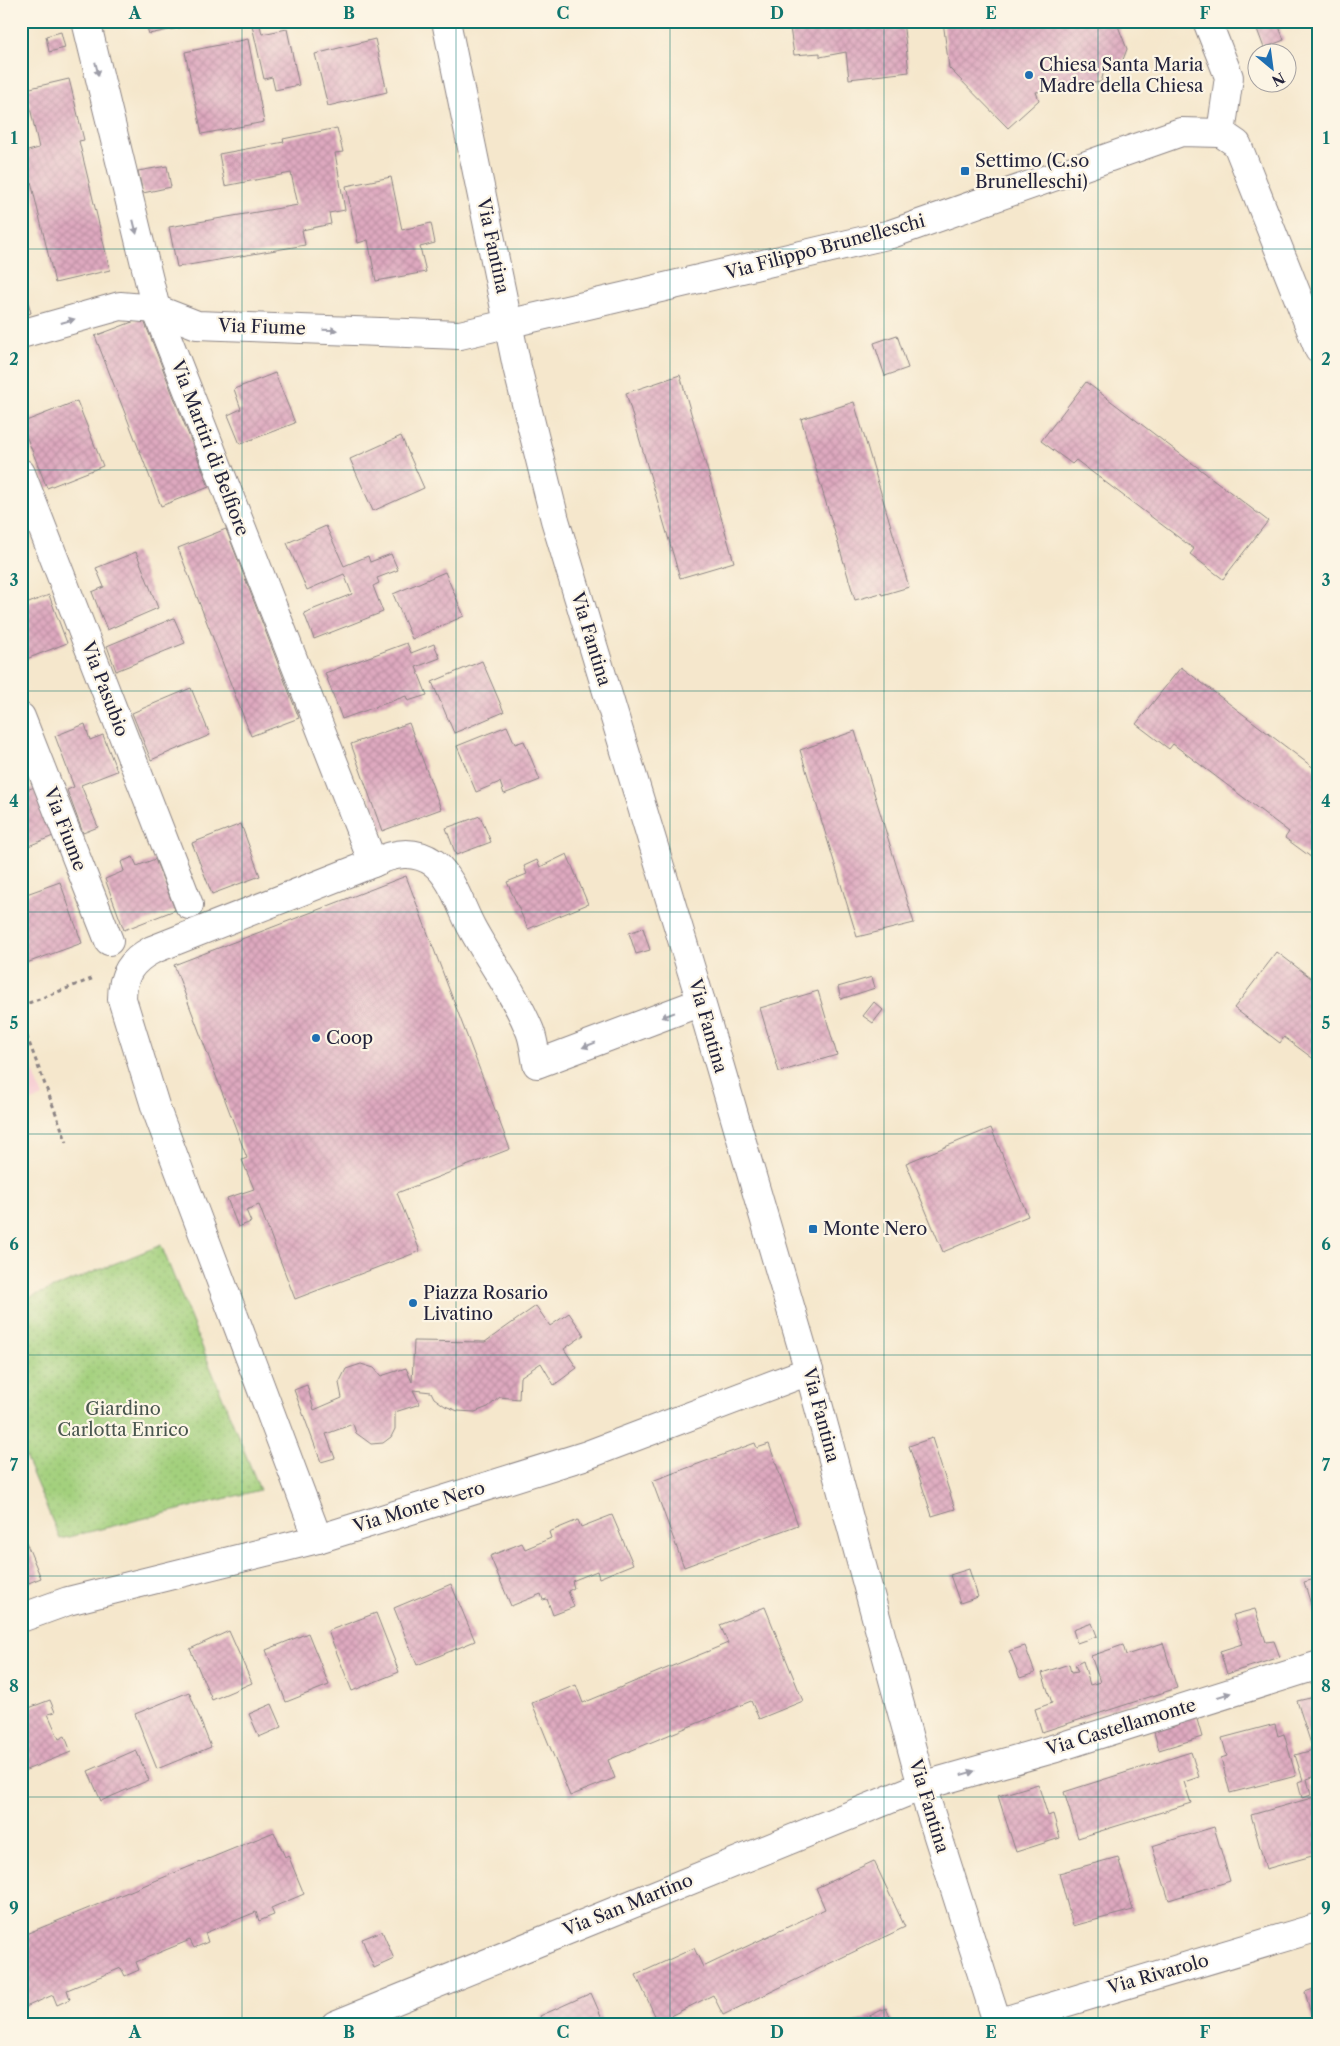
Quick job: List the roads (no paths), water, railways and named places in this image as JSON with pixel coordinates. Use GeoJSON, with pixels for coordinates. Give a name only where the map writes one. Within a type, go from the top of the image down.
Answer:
{"type":"FeatureCollection","features":[{"type":"Feature","properties":{"kind":"street","name":"Via Martiri di Belfiore"},"geometry":{"type":"LineString","coordinates":[[86,21],[156,309],[373,863]]}},
{"type":"Feature","properties":{"kind":"street","name":"Via Fantina"},"geometry":{"type":"LineString","coordinates":[[446,21],[517,367],[555,520],[701,1002],[809,1372],[922,1786],[997,2024]]}},
{"type":"Feature","properties":{"kind":"street"},"geometry":{"type":"LineString","coordinates":[[1207,21],[1229,77],[1222,133],[1237,144],[1317,340]]}},
{"type":"Feature","properties":{"kind":"street","name":"Via Filippo Brunelleschi"},"geometry":{"type":"LineString","coordinates":[[509,324],[891,234],[1181,132],[1222,133]]}},
{"type":"Feature","properties":{"kind":"street","name":"Via Fiume"},"geometry":{"type":"LineString","coordinates":[[21,334],[120,306],[156,309],[197,325],[460,334],[509,324]]}},
{"type":"Feature","properties":{"kind":"street","name":"Via Pasubio"},"geometry":{"type":"LineString","coordinates":[[21,473],[189,905]]}},
{"type":"Feature","properties":{"kind":"street","name":"Via Fiume"},"geometry":{"type":"LineString","coordinates":[[21,717],[109,941]]}},
{"type":"Feature","properties":{"kind":"street"},"geometry":{"type":"LineString","coordinates":[[318,1539],[156,1109],[122,999],[125,975],[132,964],[152,950],[388,856],[404,853],[420,856],[434,864],[446,876],[473,929],[510,990],[531,1033],[537,1064],[701,1002]]}},
{"type":"Feature","properties":{"kind":"street","name":"Via Monte Nero"},"geometry":{"type":"LineString","coordinates":[[21,1618],[68,1601],[318,1539],[587,1455],[809,1372]]}},
{"type":"Feature","properties":{"kind":"street","name":"Via Castellamonte"},"geometry":{"type":"LineString","coordinates":[[922,1786],[1056,1748],[1319,1666]]}},
{"type":"Feature","properties":{"kind":"street","name":"Via San Martino"},"geometry":{"type":"LineString","coordinates":[[335,2025],[922,1786]]}},
{"type":"Feature","properties":{"kind":"street","name":"Via Rivarolo"},"geometry":{"type":"LineString","coordinates":[[997,2024],[1319,1927]]}},
{"type":"Feature","properties":{"kind":"place","name":"Chiesa Santa Maria Madre della Chiesa"},"geometry":{"type":"Point","coordinates":[1029,75]}},
{"type":"Feature","properties":{"kind":"place","name":"Settimo (C.so Brunelleschi)"},"geometry":{"type":"Point","coordinates":[965,171]}},
{"type":"Feature","properties":{"kind":"place","name":"Coop"},"geometry":{"type":"Point","coordinates":[316,1038]}},
{"type":"Feature","properties":{"kind":"place","name":"Monte Nero"},"geometry":{"type":"Point","coordinates":[813,1229]}},
{"type":"Feature","properties":{"kind":"place","name":"Piazza Rosario Livatino"},"geometry":{"type":"Point","coordinates":[413,1303]}},
{"type":"Feature","properties":{"kind":"park label","name":"Giardino Carlotta Enrico"},"geometry":{"type":"Point","coordinates":[123,1419]}}]}
